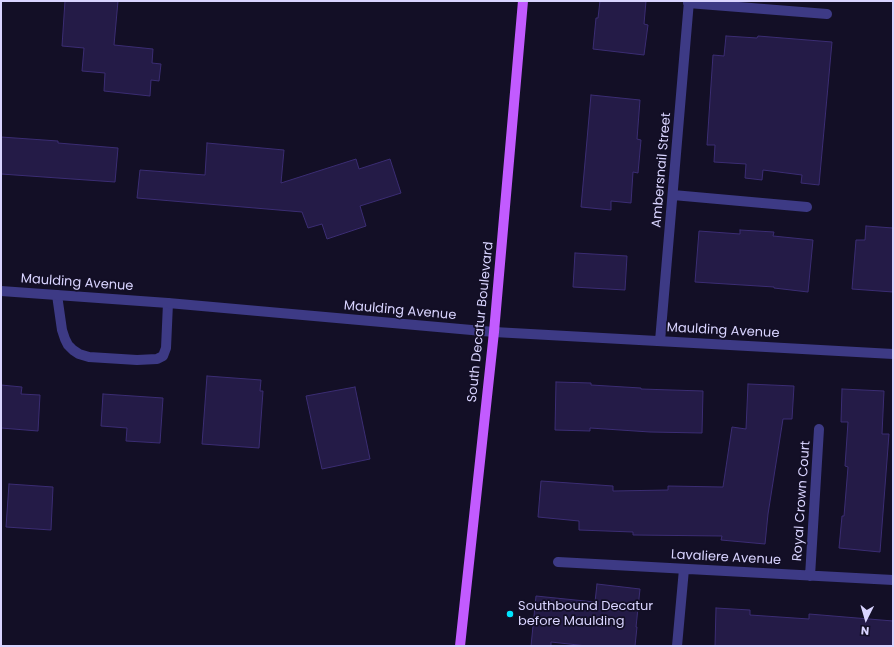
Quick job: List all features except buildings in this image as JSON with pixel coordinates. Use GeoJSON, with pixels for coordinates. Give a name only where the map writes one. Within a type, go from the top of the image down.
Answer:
{"type":"FeatureCollection","features":[{"type":"Feature","properties":{"kind":"main road","name":"South Decatur Boulevard"},"geometry":{"type":"LineString","coordinates":[[460,646],[494,332],[523,1]]}},
{"type":"Feature","properties":{"kind":"street"},"geometry":{"type":"LineString","coordinates":[[688,2],[827,14]]}},
{"type":"Feature","properties":{"kind":"street","name":"Ambersnail Street"},"geometry":{"type":"LineString","coordinates":[[660,341],[688,2]]}},
{"type":"Feature","properties":{"kind":"street"},"geometry":{"type":"LineString","coordinates":[[673,195],[807,207]]}},
{"type":"Feature","properties":{"kind":"street","name":"Maulding Avenue"},"geometry":{"type":"LineString","coordinates":[[1,291],[168,303],[494,332],[893,354]]}},
{"type":"Feature","properties":{"kind":"street"},"geometry":{"type":"LineString","coordinates":[[57,295],[62,330],[68,345],[79,354],[89,357],[147,360],[157,359],[163,356],[166,348],[168,303]]}},
{"type":"Feature","properties":{"kind":"street","name":"Royal Crown Court"},"geometry":{"type":"LineString","coordinates":[[810,576],[819,429]]}},
{"type":"Feature","properties":{"kind":"street","name":"Lavaliere Avenue"},"geometry":{"type":"LineString","coordinates":[[558,562],[893,580]]}},
{"type":"Feature","properties":{"kind":"street"},"geometry":{"type":"LineString","coordinates":[[677,646],[684,569]]}},
{"type":"Feature","properties":{"kind":"place","name":"Southbound Decatur before Maulding"},"geometry":{"type":"Point","coordinates":[510,614]}}]}
